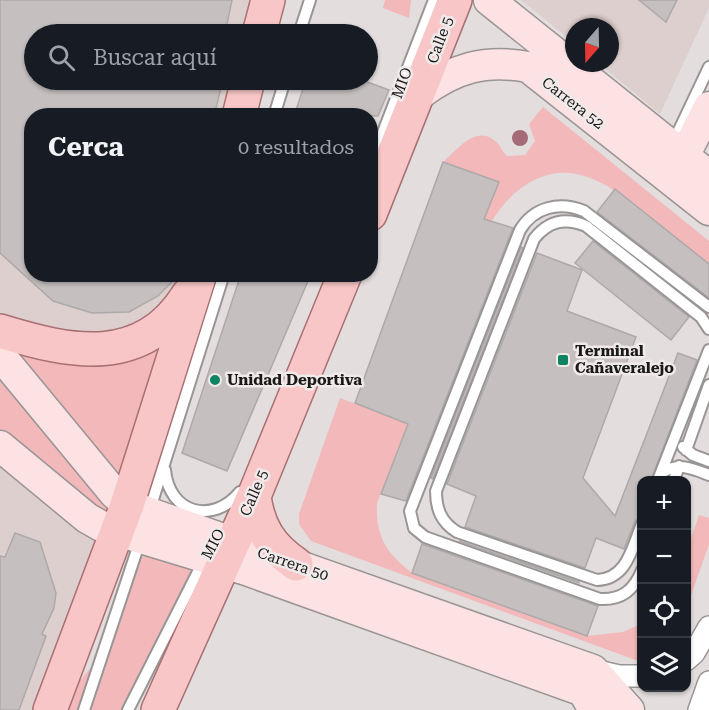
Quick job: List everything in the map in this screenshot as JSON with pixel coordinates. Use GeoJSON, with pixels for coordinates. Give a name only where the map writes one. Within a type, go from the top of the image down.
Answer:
{"type":"FeatureCollection","features":[{"type":"Feature","properties":{"kind":"main road"},"geometry":{"type":"LineString","coordinates":[[262,24],[268,0]]}},
{"type":"Feature","properties":{"kind":"main road","name":"Carrera 52"},"geometry":{"type":"LineString","coordinates":[[489,0],[676,161],[709,210]]}},
{"type":"Feature","properties":{"kind":"main road","name":"Calle 5"},"geometry":{"type":"LineString","coordinates":[[378,195],[420,94],[443,6]]}},
{"type":"Feature","properties":{"kind":"main road","name":"Carrera 52"},"geometry":{"type":"LineString","coordinates":[[420,94],[442,78],[472,66],[507,63],[528,67],[676,161],[709,176]]}},
{"type":"Feature","properties":{"kind":"main road"},"geometry":{"type":"LineString","coordinates":[[241,108],[246,90]]}},
{"type":"Feature","properties":{"kind":"main road"},"geometry":{"type":"LineString","coordinates":[[676,161],[709,107]]}},
{"type":"Feature","properties":{"kind":"main road"},"geometry":{"type":"LineString","coordinates":[[0,332],[72,349],[98,350],[129,344],[157,330],[174,314],[194,282]]}},
{"type":"Feature","properties":{"kind":"main road"},"geometry":{"type":"LineString","coordinates":[[50,710],[137,523],[197,282]]}},
{"type":"Feature","properties":{"kind":"main road","name":"Calle 5"},"geometry":{"type":"LineString","coordinates":[[158,710],[221,541],[341,282]]}},
{"type":"Feature","properties":{"kind":"main road","name":"Carrera 50"},"geometry":{"type":"LineString","coordinates":[[0,355],[137,523]]}},
{"type":"Feature","properties":{"kind":"main road","name":"Carrera 50"},"geometry":{"type":"LineString","coordinates":[[0,447],[87,518],[137,523],[221,541],[296,564],[594,670],[629,710]]}},
{"type":"Feature","properties":{"kind":"main road"},"geometry":{"type":"LineString","coordinates":[[246,490],[266,536],[279,552],[296,564]]}},
{"type":"Feature","properties":{"kind":"main road","name":"Carrera 50"},"geometry":{"type":"LineString","coordinates":[[221,541],[583,691],[594,710]]}},
{"type":"Feature","properties":{"kind":"street"},"geometry":{"type":"LineString","coordinates":[[691,656],[709,627]]}},
{"type":"Feature","properties":{"kind":"street"},"geometry":{"type":"LineString","coordinates":[[594,670],[619,676],[637,676]]}},
{"type":"Feature","properties":{"kind":"street"},"geometry":{"type":"LineString","coordinates":[[699,710],[709,682]]}},
{"type":"Feature","properties":{"kind":"lane"},"geometry":{"type":"LineString","coordinates":[[429,0],[443,6]]}},
{"type":"Feature","properties":{"kind":"lane","name":"MIO"},"geometry":{"type":"LineString","coordinates":[[378,148],[443,6],[434,0]]}},
{"type":"Feature","properties":{"kind":"lane"},"geometry":{"type":"LineString","coordinates":[[303,24],[311,1]]}},
{"type":"Feature","properties":{"kind":"lane"},"geometry":{"type":"LineString","coordinates":[[676,161],[709,67]]}},
{"type":"Feature","properties":{"kind":"lane"},"geometry":{"type":"LineString","coordinates":[[276,108],[282,90]]}},
{"type":"Feature","properties":{"kind":"lane"},"geometry":{"type":"LineString","coordinates":[[637,578],[628,592],[615,598],[600,599],[425,537],[414,528],[410,511],[520,231],[532,216],[552,207],[564,206],[584,210],[709,307]]}},
{"type":"Feature","properties":{"kind":"lane"},"geometry":{"type":"LineString","coordinates":[[640,530],[625,566],[613,577],[597,580],[457,532],[442,519],[438,510],[436,491],[534,239],[548,225],[566,220],[586,226],[701,317],[709,329]]}},
{"type":"Feature","properties":{"kind":"lane"},"geometry":{"type":"LineString","coordinates":[[84,710],[137,523],[165,466],[222,282]]}},
{"type":"Feature","properties":{"kind":"lane"},"geometry":{"type":"LineString","coordinates":[[660,476],[709,350]]}},
{"type":"Feature","properties":{"kind":"lane"},"geometry":{"type":"LineString","coordinates":[[686,450],[709,385]]}},
{"type":"Feature","properties":{"kind":"lane"},"geometry":{"type":"LineString","coordinates":[[680,426],[681,441],[686,450],[709,461]]}},
{"type":"Feature","properties":{"kind":"lane"},"geometry":{"type":"LineString","coordinates":[[165,466],[166,483],[175,499],[189,509],[204,512],[218,510],[231,503],[246,490]]}},
{"type":"Feature","properties":{"kind":"lane"},"geometry":{"type":"LineString","coordinates":[[662,476],[679,466],[709,475]]}},
{"type":"Feature","properties":{"kind":"lane"},"geometry":{"type":"LineString","coordinates":[[675,476],[679,466]]}},
{"type":"Feature","properties":{"kind":"lane","name":"MIO"},"geometry":{"type":"LineString","coordinates":[[128,710],[221,541]]}},
{"type":"Feature","properties":{"kind":"shaded area"},"geometry":{"type":"Polygon","coordinates":[[[0,0],[268,0],[262,24],[24,24],[24,90],[245,90],[241,108],[24,108],[24,282],[193,282],[139,340],[0,331],[0,0]]]}},
{"type":"Feature","properties":{"kind":"shaded area"},"geometry":{"type":"Polygon","coordinates":[[[385,0],[411,0],[409,18],[383,8],[385,0]]]}},
{"type":"Feature","properties":{"kind":"shaded area"},"geometry":{"type":"Polygon","coordinates":[[[521,0],[709,0],[709,8],[660,114],[609,72],[619,72],[619,18],[565,18],[565,36],[521,0]]]}},
{"type":"Feature","properties":{"kind":"shaded area"},"geometry":{"type":"Polygon","coordinates":[[[543,107],[709,241],[709,264],[620,194],[604,184],[570,173],[553,174],[535,180],[516,192],[498,212],[472,251],[498,182],[443,162],[467,141],[481,135],[497,142],[507,156],[525,155],[535,141],[529,124],[543,107]]]}},
{"type":"Feature","properties":{"kind":"shaded area"},"geometry":{"type":"Polygon","coordinates":[[[165,323],[117,532],[0,446],[0,331],[50,345],[165,323]]]}},
{"type":"Feature","properties":{"kind":"shaded area"},"geometry":{"type":"Polygon","coordinates":[[[340,398],[408,424],[377,503],[381,535],[396,559],[412,573],[587,636],[623,632],[637,626],[637,661],[311,541],[299,524],[299,514],[340,398]]]}},
{"type":"Feature","properties":{"kind":"shaded area"},"geometry":{"type":"Polygon","coordinates":[[[0,446],[101,526],[50,710],[0,710],[0,446]]]}},
{"type":"Feature","properties":{"kind":"shaded area"},"geometry":{"type":"Polygon","coordinates":[[[699,515],[709,518],[709,544],[691,596],[691,584],[691,538],[699,515]]]}},
{"type":"Feature","properties":{"kind":"shaded area"},"geometry":{"type":"Polygon","coordinates":[[[140,539],[206,558],[128,710],[55,710],[104,652],[140,539]]]}},
{"type":"Feature","properties":{"kind":"building"},"geometry":{"type":"Polygon","coordinates":[[[0,0],[232,0],[227,24],[24,24],[24,90],[220,90],[216,108],[24,108],[24,275],[0,253],[0,0]]]}},
{"type":"Feature","properties":{"kind":"building"},"geometry":{"type":"Polygon","coordinates":[[[639,0],[677,0],[666,22],[639,0]]]}},
{"type":"Feature","properties":{"kind":"building"},"geometry":{"type":"Polygon","coordinates":[[[378,86],[389,90],[378,116],[378,108],[297,108],[303,90],[378,90],[378,86]]]}},
{"type":"Feature","properties":{"kind":"building"},"geometry":{"type":"Polygon","coordinates":[[[443,162],[499,182],[484,219],[513,228],[406,501],[381,494],[408,424],[355,403],[443,162]]]}},
{"type":"Feature","properties":{"kind":"building"},"geometry":{"type":"Polygon","coordinates":[[[615,189],[709,264],[709,298],[597,212],[615,189]]]}},
{"type":"Feature","properties":{"kind":"building"},"geometry":{"type":"Polygon","coordinates":[[[593,241],[689,317],[671,340],[575,263],[593,241]]]}},
{"type":"Feature","properties":{"kind":"building"},"geometry":{"type":"Polygon","coordinates":[[[521,247],[523,248],[433,479],[431,478],[521,247]]]}},
{"type":"Feature","properties":{"kind":"building"},"geometry":{"type":"Polygon","coordinates":[[[537,253],[582,270],[567,311],[636,337],[583,478],[615,516],[678,353],[697,360],[653,476],[637,476],[637,520],[624,549],[596,538],[585,568],[465,527],[476,496],[447,484],[537,253]]]}},
{"type":"Feature","properties":{"kind":"building"},"geometry":{"type":"Polygon","coordinates":[[[32,282],[172,282],[158,296],[129,312],[92,313],[53,301],[32,282]]]}},
{"type":"Feature","properties":{"kind":"building","name":"Unidad Deportiva"},"geometry":{"type":"Polygon","coordinates":[[[238,282],[308,282],[227,471],[182,453],[238,282]]]}},
{"type":"Feature","properties":{"kind":"building"},"geometry":{"type":"Polygon","coordinates":[[[15,533],[40,542],[56,593],[54,608],[42,634],[46,636],[19,710],[0,710],[0,556],[5,557],[15,533]]]}},
{"type":"Feature","properties":{"kind":"building"},"geometry":{"type":"Polygon","coordinates":[[[459,541],[579,582],[579,583],[459,541]]]}},
{"type":"Feature","properties":{"kind":"building"},"geometry":{"type":"Polygon","coordinates":[[[422,544],[598,606],[587,636],[412,573],[422,544]]]}},
{"type":"Feature","properties":{"kind":"place","name":"Terminal Cañaveralejo"},"geometry":{"type":"Point","coordinates":[563,360]}},
{"type":"Feature","properties":{"kind":"place","name":"Unidad Deportiva"},"geometry":{"type":"Point","coordinates":[215,380]}}]}
